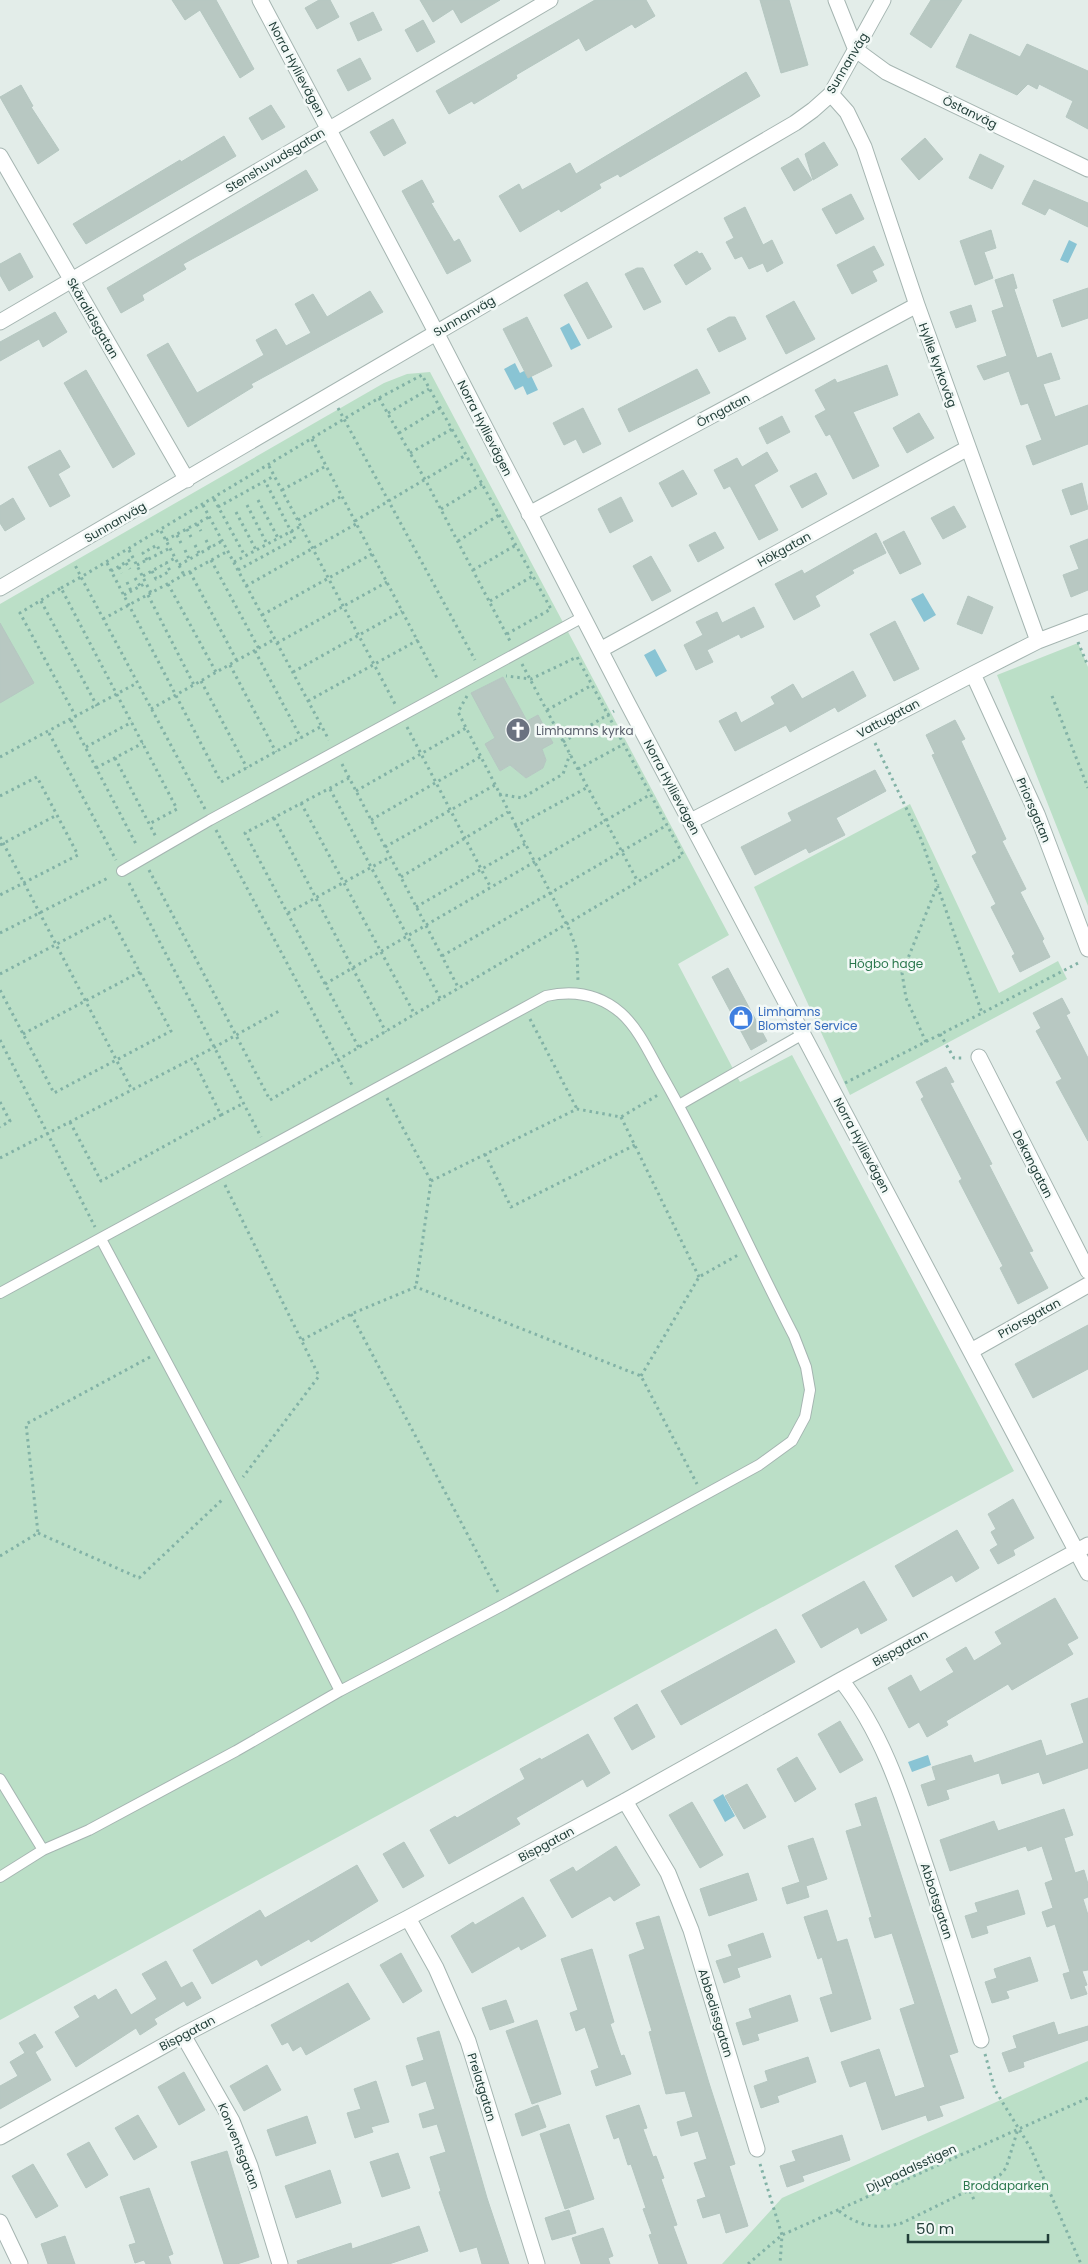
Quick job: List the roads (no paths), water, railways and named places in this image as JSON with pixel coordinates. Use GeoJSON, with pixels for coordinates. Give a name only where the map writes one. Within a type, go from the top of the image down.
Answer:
{"type":"FeatureCollection","features":[{"type":"Feature","properties":{"kind":"street","name":"Norra Hyllievägen"},"geometry":{"type":"LineString","coordinates":[[260,0],[329,128],[600,650],[832,1090],[971,1351],[1082,1548],[1088,1573]]}},
{"type":"Feature","properties":{"kind":"street","name":"Stenshuvudsgatan"},"geometry":{"type":"LineString","coordinates":[[0,322],[550,0]]}},
{"type":"Feature","properties":{"kind":"street"},"geometry":{"type":"LineString","coordinates":[[836,0],[856,50]]}},
{"type":"Feature","properties":{"kind":"street","name":"Sunnanväg"},"geometry":{"type":"LineString","coordinates":[[0,588],[795,123],[831,94],[883,0]]}},
{"type":"Feature","properties":{"kind":"street","name":"Östanväg"},"geometry":{"type":"LineString","coordinates":[[856,50],[886,72],[1088,169]]}},
{"type":"Feature","properties":{"kind":"street","name":"Hyllie kyrkoväg"},"geometry":{"type":"LineString","coordinates":[[831,94],[847,112],[864,147],[917,305],[1038,641]]}},
{"type":"Feature","properties":{"kind":"street","name":"Skäralidsgatan"},"geometry":{"type":"LineString","coordinates":[[0,156],[187,480]]}},
{"type":"Feature","properties":{"kind":"street","name":"Örngatan"},"geometry":{"type":"LineString","coordinates":[[529,514],[917,305]]}},
{"type":"Feature","properties":{"kind":"street","name":"Hökgatan"},"geometry":{"type":"LineString","coordinates":[[600,650],[968,448]]}},
{"type":"Feature","properties":{"kind":"street","name":"Vattugatan"},"geometry":{"type":"LineString","coordinates":[[691,821],[1038,641],[1088,622]]}},
{"type":"Feature","properties":{"kind":"street","name":"Priorsgatan"},"geometry":{"type":"LineString","coordinates":[[973,674],[1037,814],[1088,949]]}},
{"type":"Feature","properties":{"kind":"street","name":"Dekangatan"},"geometry":{"type":"LineString","coordinates":[[979,1057],[1088,1270]]}},
{"type":"Feature","properties":{"kind":"street","name":"Priorsgatan"},"geometry":{"type":"LineString","coordinates":[[971,1351],[1088,1286]]}},
{"type":"Feature","properties":{"kind":"street","name":"Bispgatan"},"geometry":{"type":"LineString","coordinates":[[0,2137],[183,2034],[408,1918],[625,1801],[1082,1548]]}},
{"type":"Feature","properties":{"kind":"street","name":"Abbotsgatan"},"geometry":{"type":"LineString","coordinates":[[841,1680],[861,1705],[884,1747],[919,1846],[982,2040]]}},
{"type":"Feature","properties":{"kind":"street","name":"Abbedissgatan"},"geometry":{"type":"LineString","coordinates":[[625,1801],[668,1873],[691,1930],[757,2149]]}},
{"type":"Feature","properties":{"kind":"street","name":"Prelatgatan"},"geometry":{"type":"LineString","coordinates":[[408,1918],[436,1968],[468,2042],[537,2264]]}},
{"type":"Feature","properties":{"kind":"street","name":"Konventsgatan"},"geometry":{"type":"LineString","coordinates":[[183,2034],[232,2121],[250,2166],[280,2264]]}},
{"type":"Feature","properties":{"kind":"street"},"geometry":{"type":"LineString","coordinates":[[0,2222],[20,2264]]}},
{"type":"Feature","properties":{"kind":"lane"},"geometry":{"type":"LineString","coordinates":[[122,871],[210,820],[583,617]]}},
{"type":"Feature","properties":{"kind":"lane"},"geometry":{"type":"LineString","coordinates":[[0,1293],[546,996],[567,991],[604,1001],[621,1013],[636,1031],[679,1105],[794,1336],[806,1367],[810,1390],[806,1417],[792,1441],[759,1465],[505,1604],[340,1691],[227,1756],[89,1830],[43,1850],[0,1877]]}},
{"type":"Feature","properties":{"kind":"lane"},"geometry":{"type":"LineString","coordinates":[[679,1105],[803,1034]]}},
{"type":"Feature","properties":{"kind":"lane"},"geometry":{"type":"LineString","coordinates":[[101,1239],[162,1351],[340,1691]]}},
{"type":"Feature","properties":{"kind":"lane"},"geometry":{"type":"LineString","coordinates":[[0,1779],[43,1850]]}},
{"type":"Feature","properties":{"kind":"water"},"geometry":{"type":"Polygon","coordinates":[[[1069,240],[1077,244],[1068,263],[1060,260],[1069,240]]]}},
{"type":"Feature","properties":{"kind":"water"},"geometry":{"type":"Polygon","coordinates":[[[569,323],[581,345],[571,350],[560,328],[569,323]]]}},
{"type":"Feature","properties":{"kind":"water"},"geometry":{"type":"Polygon","coordinates":[[[515,363],[520,373],[528,369],[538,390],[527,395],[523,386],[515,390],[504,369],[515,363]]]}},
{"type":"Feature","properties":{"kind":"water"},"geometry":{"type":"Polygon","coordinates":[[[923,593],[936,615],[924,622],[911,599],[923,593]]]}},
{"type":"Feature","properties":{"kind":"water"},"geometry":{"type":"Polygon","coordinates":[[[655,649],[667,671],[656,677],[644,655],[655,649]]]}},
{"type":"Feature","properties":{"kind":"water"},"geometry":{"type":"Polygon","coordinates":[[[928,1755],[931,1765],[912,1772],[908,1762],[928,1755]]]}},
{"type":"Feature","properties":{"kind":"water"},"geometry":{"type":"Polygon","coordinates":[[[723,1794],[735,1816],[725,1822],[713,1800],[723,1794]]]}},
{"type":"Feature","properties":{"kind":"place","name":"Limhamns kyrka"},"geometry":{"type":"Point","coordinates":[518,730]}},
{"type":"Feature","properties":{"kind":"place","name":"Limhamns Blomster Service"},"geometry":{"type":"Point","coordinates":[741,1018]}},
{"type":"Feature","properties":{"kind":"park label","name":"Högbo hage"},"geometry":{"type":"Point","coordinates":[886,963]}},
{"type":"Feature","properties":{"kind":"park label","name":"Broddaparken"},"geometry":{"type":"Point","coordinates":[1006,2185]}}]}
